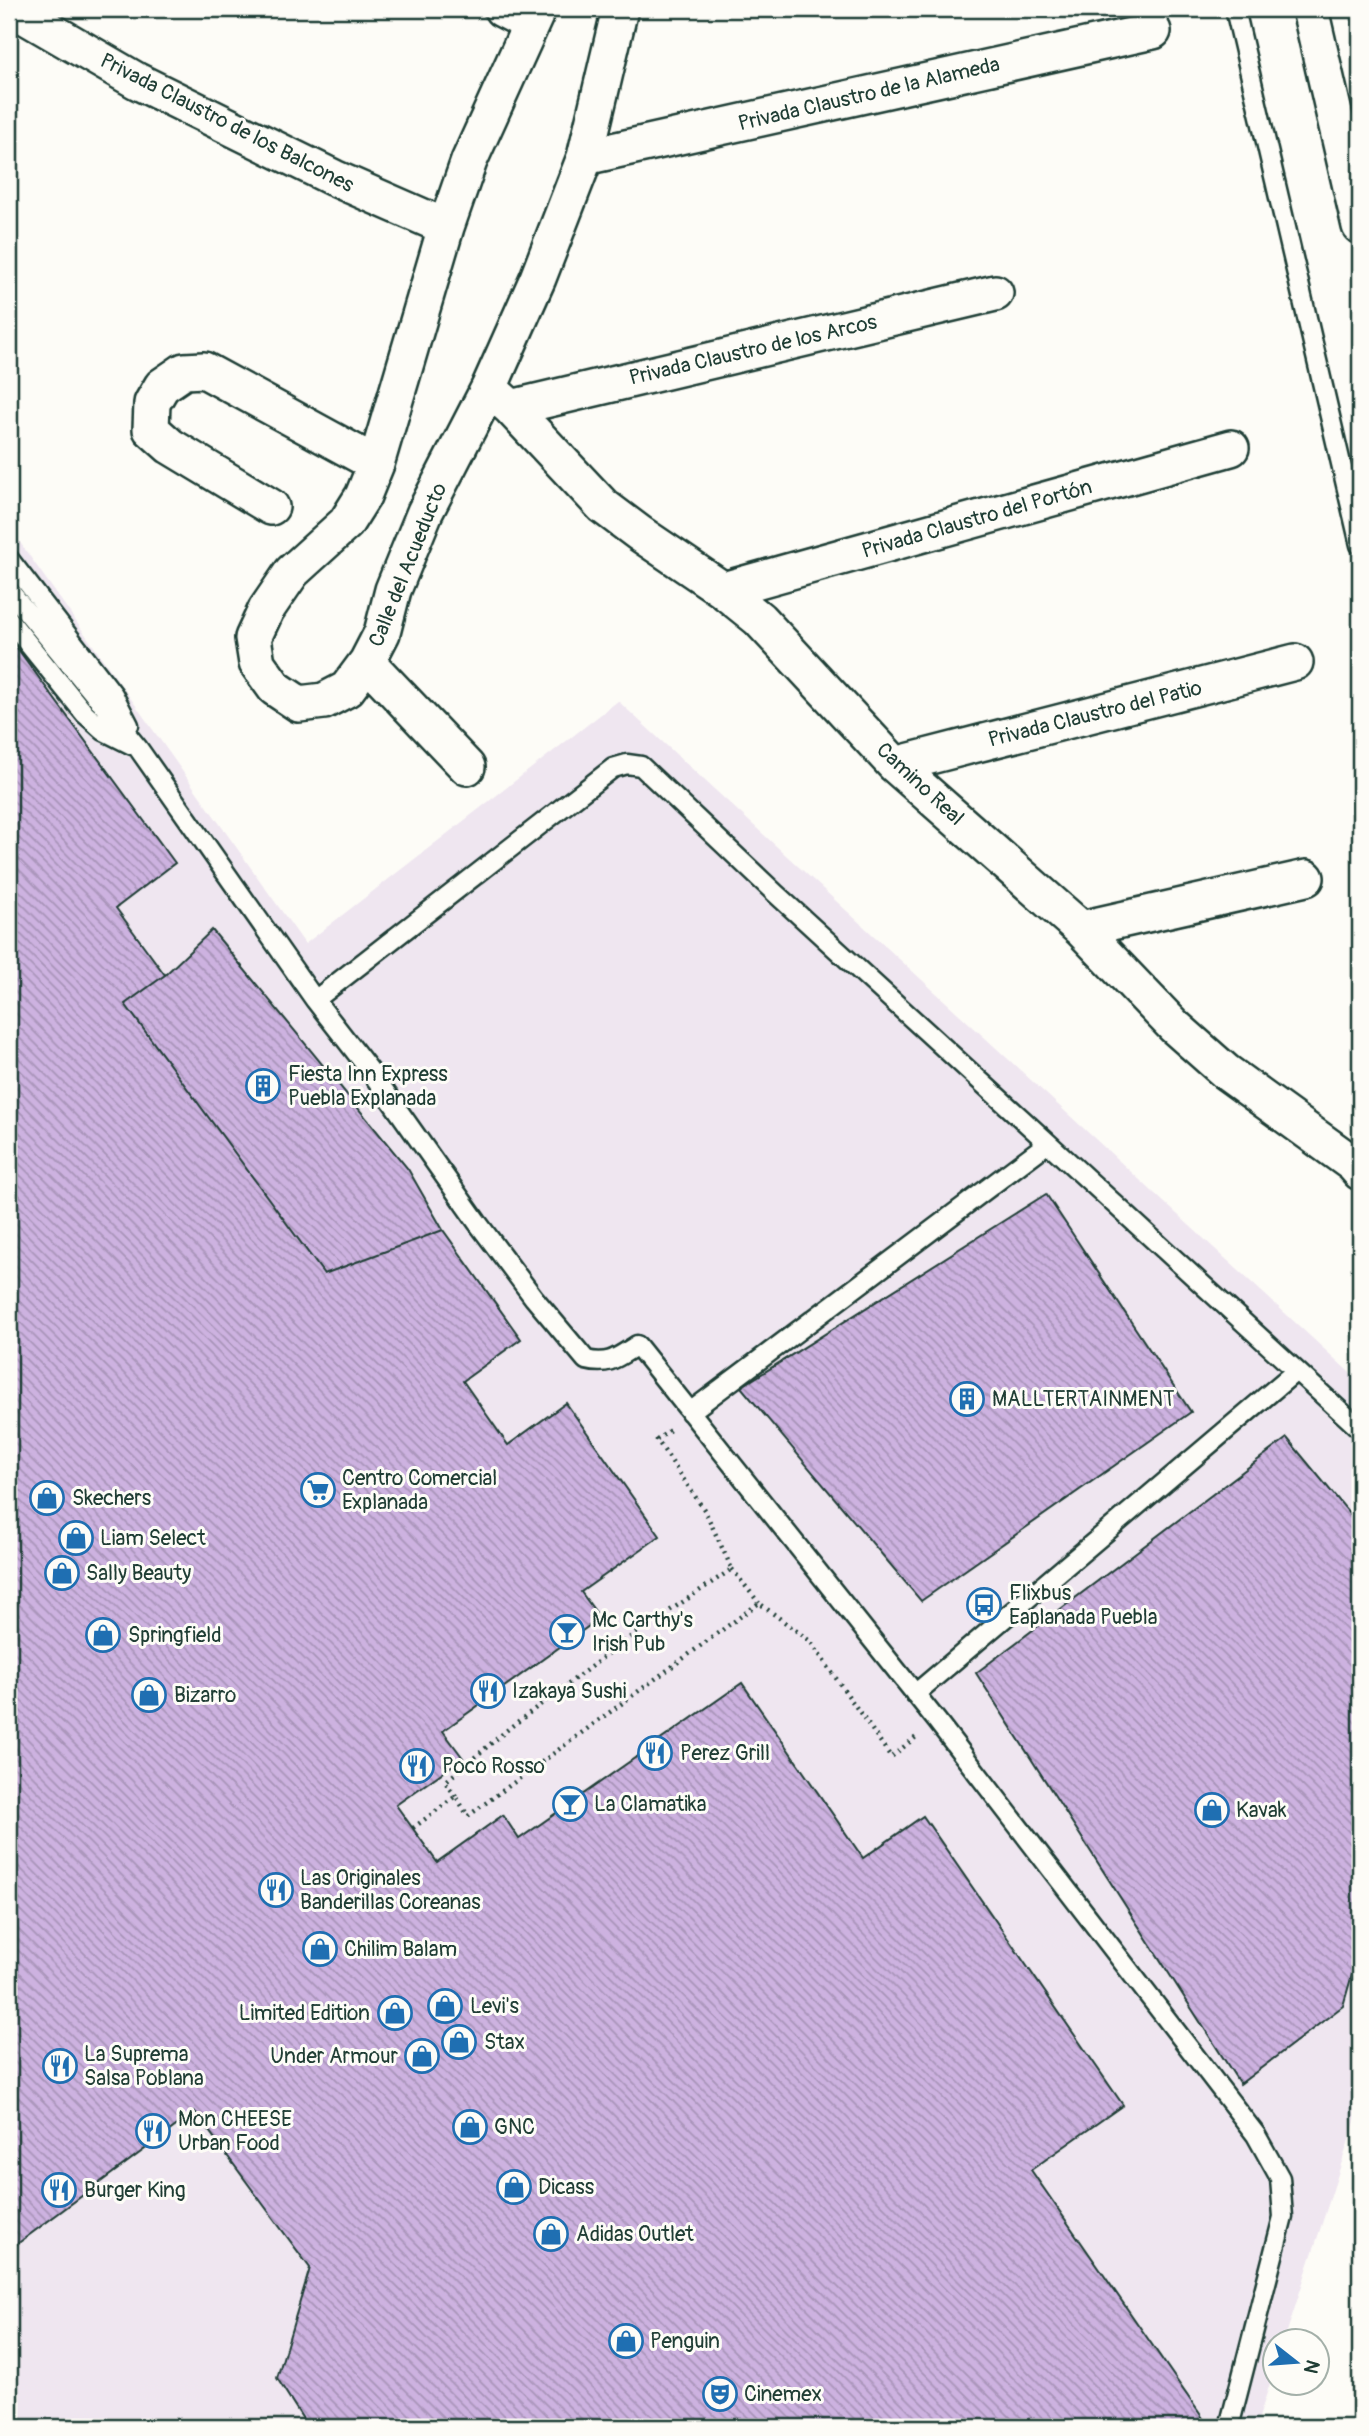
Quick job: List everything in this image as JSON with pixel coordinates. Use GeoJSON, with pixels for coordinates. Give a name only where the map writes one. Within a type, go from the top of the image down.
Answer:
{"type":"FeatureCollection","features":[{"type":"Feature","properties":{"kind":"street","name":"Privada Claustro de los Balcones"},"geometry":{"type":"LineString","coordinates":[[13,9],[137,80],[334,178],[446,226]]}},
{"type":"Feature","properties":{"kind":"street","name":"Calle del Acueducto"},"geometry":{"type":"LineString","coordinates":[[524,14],[446,226],[376,464],[363,496],[346,523],[292,572],[267,610],[253,638],[257,663],[275,688],[299,704],[324,701],[347,689],[367,662],[382,633],[393,590],[425,512],[500,398],[538,278],[585,157],[620,9]]}},
{"type":"Feature","properties":{"kind":"street"},"geometry":{"type":"LineString","coordinates":[[1310,9],[1360,226]]}},
{"type":"Feature","properties":{"kind":"street","name":"Privada Claustro de la Alameda"},"geometry":{"type":"LineString","coordinates":[[585,157],[1153,31]]}},
{"type":"Feature","properties":{"kind":"street","name":"Privada Claustro de los Arcos"},"geometry":{"type":"LineString","coordinates":[[500,398],[995,293]]}},
{"type":"Feature","properties":{"kind":"street"},"geometry":{"type":"LineString","coordinates":[[271,507],[170,446],[151,429],[152,402],[162,386],[184,370],[204,370],[376,464]]}},
{"type":"Feature","properties":{"kind":"street","name":"Camino Real"},"geometry":{"type":"LineString","coordinates":[[500,398],[603,506],[723,590],[759,619],[895,765],[1081,929],[1174,1026],[1226,1072],[1353,1164],[1360,1172]]}},
{"type":"Feature","properties":{"kind":"street","name":"Privada Claustro del Portón"},"geometry":{"type":"LineString","coordinates":[[723,590],[1231,448]]}},
{"type":"Feature","properties":{"kind":"street"},"geometry":{"type":"LineString","coordinates":[[367,662],[467,767]]}},
{"type":"Feature","properties":{"kind":"street","name":"Privada Claustro del Patio"},"geometry":{"type":"LineString","coordinates":[[895,765],[1295,662]]}},
{"type":"Feature","properties":{"kind":"street"},"geometry":{"type":"LineString","coordinates":[[1081,929],[1306,878]]}},
{"type":"Feature","properties":{"kind":"lane"},"geometry":{"type":"LineString","coordinates":[[1235,9],[1360,545]]}},
{"type":"Feature","properties":{"kind":"lane"},"geometry":{"type":"LineString","coordinates":[[9,559],[113,694],[126,717],[138,748]]}},
{"type":"Feature","properties":{"kind":"lane"},"geometry":{"type":"LineString","coordinates":[[9,590],[138,748],[316,1000],[534,1298],[586,1360],[597,1363],[610,1361],[637,1345],[937,1721],[1256,2135],[1280,2178],[1283,2217],[1229,2427]]}},
{"type":"Feature","properties":{"kind":"lane"},"geometry":{"type":"LineString","coordinates":[[9,620],[86,714],[104,731],[138,748]]}},
{"type":"Feature","properties":{"kind":"lane"},"geometry":{"type":"LineString","coordinates":[[316,1000],[613,768],[627,764],[641,766],[775,893],[1360,1429]]}},
{"type":"Feature","properties":{"kind":"lane"},"geometry":{"type":"LineString","coordinates":[[690,1412],[1048,1143]]}},
{"type":"Feature","properties":{"kind":"lane"},"geometry":{"type":"LineString","coordinates":[[915,1694],[1296,1371]]}},
{"type":"Feature","properties":{"kind":"path"},"geometry":{"type":"LineString","coordinates":[[690,1412],[657,1440],[705,1510],[732,1569],[759,1603],[810,1641],[891,1757],[937,1721]]}},
{"type":"Feature","properties":{"kind":"path"},"geometry":{"type":"LineString","coordinates":[[732,1569],[629,1638],[512,1726],[445,1782],[468,1816],[759,1603]]}},
{"type":"Feature","properties":{"kind":"path"},"geometry":{"type":"LineString","coordinates":[[413,1828],[456,1796]]}},
{"type":"Feature","properties":{"kind":"shaded area"},"geometry":{"type":"Polygon","coordinates":[[[9,527],[305,944],[618,701],[1360,1382],[1360,2106],[1288,2328],[1260,2328],[1260,2398],[1265,2398],[1256,2427],[9,2427],[9,527]]]}},
{"type":"Feature","properties":{"kind":"building","name":"Centro Comercial Explanada"},"geometry":{"type":"Polygon","coordinates":[[[9,637],[175,863],[116,908],[165,975],[125,1004],[324,1274],[443,1230],[521,1339],[463,1381],[508,1445],[566,1403],[660,1536],[581,1592],[600,1618],[443,1731],[463,1758],[396,1805],[437,1862],[503,1815],[519,1839],[742,1683],[863,1858],[923,1816],[1123,2105],[1031,2170],[1209,2427],[308,2427],[277,2378],[310,2268],[195,2112],[9,2250],[9,637]]]}},
{"type":"Feature","properties":{"kind":"building","name":"Fiesta Inn Express Puebla Explanada"},"geometry":{"type":"Polygon","coordinates":[[[212,930],[408,1169],[443,1230],[324,1274],[125,1004],[165,975],[212,930]]]}},
{"type":"Feature","properties":{"kind":"building","name":"MALLTERTAINMENT"},"geometry":{"type":"Polygon","coordinates":[[[1046,1194],[1191,1412],[921,1601],[741,1387],[1046,1194]]]}},
{"type":"Feature","properties":{"kind":"building","name":"Kavak"},"geometry":{"type":"Polygon","coordinates":[[[1287,1438],[1360,1526],[1360,1947],[1343,2006],[1240,2084],[976,1673],[1287,1438]]]}},
{"type":"Feature","properties":{"kind":"place","name":"Fiesta Inn Express Puebla Explanada"},"geometry":{"type":"Point","coordinates":[263,1086]}},
{"type":"Feature","properties":{"kind":"place","name":"MALLTERTAINMENT"},"geometry":{"type":"Point","coordinates":[967,1399]}},
{"type":"Feature","properties":{"kind":"place","name":"Centro Comercial Explanada"},"geometry":{"type":"Point","coordinates":[318,1490]}},
{"type":"Feature","properties":{"kind":"place","name":"Skechers"},"geometry":{"type":"Point","coordinates":[47,1498]}},
{"type":"Feature","properties":{"kind":"place","name":"Liam Select"},"geometry":{"type":"Point","coordinates":[76,1538]}},
{"type":"Feature","properties":{"kind":"place","name":"Sally Beauty"},"geometry":{"type":"Point","coordinates":[62,1573]}},
{"type":"Feature","properties":{"kind":"place","name":"Flixbus Eaplanada Puebla"},"geometry":{"type":"Point","coordinates":[984,1605]}},
{"type":"Feature","properties":{"kind":"place","name":"Mc Carthy's Irish Pub"},"geometry":{"type":"Point","coordinates":[567,1632]}},
{"type":"Feature","properties":{"kind":"place","name":"Springfield"},"geometry":{"type":"Point","coordinates":[103,1635]}},
{"type":"Feature","properties":{"kind":"place","name":"Izakaya Sushi"},"geometry":{"type":"Point","coordinates":[488,1691]}},
{"type":"Feature","properties":{"kind":"place","name":"Bizarro"},"geometry":{"type":"Point","coordinates":[149,1695]}},
{"type":"Feature","properties":{"kind":"place","name":"Perez Grill"},"geometry":{"type":"Point","coordinates":[655,1753]}},
{"type":"Feature","properties":{"kind":"place","name":"Poco Rosso"},"geometry":{"type":"Point","coordinates":[417,1766]}},
{"type":"Feature","properties":{"kind":"place","name":"La Clamatika"},"geometry":{"type":"Point","coordinates":[570,1804]}},
{"type":"Feature","properties":{"kind":"place","name":"Kavak"},"geometry":{"type":"Point","coordinates":[1212,1810]}},
{"type":"Feature","properties":{"kind":"place","name":"Las Originales Banderillas Coreanas"},"geometry":{"type":"Point","coordinates":[276,1890]}},
{"type":"Feature","properties":{"kind":"place","name":"Chilim Balam"},"geometry":{"type":"Point","coordinates":[320,1949]}},
{"type":"Feature","properties":{"kind":"place","name":"Levi's"},"geometry":{"type":"Point","coordinates":[445,2006]}},
{"type":"Feature","properties":{"kind":"place","name":"Limited Edition"},"geometry":{"type":"Point","coordinates":[395,2013]}},
{"type":"Feature","properties":{"kind":"place","name":"Stax"},"geometry":{"type":"Point","coordinates":[459,2042]}},
{"type":"Feature","properties":{"kind":"place","name":"Under Armour"},"geometry":{"type":"Point","coordinates":[422,2056]}},
{"type":"Feature","properties":{"kind":"place","name":"La Suprema Salsa Poblana"},"geometry":{"type":"Point","coordinates":[60,2066]}},
{"type":"Feature","properties":{"kind":"place","name":"GNC"},"geometry":{"type":"Point","coordinates":[470,2127]}},
{"type":"Feature","properties":{"kind":"place","name":"Mon CHEESE Urban Food"},"geometry":{"type":"Point","coordinates":[153,2131]}},
{"type":"Feature","properties":{"kind":"place","name":"Dicass"},"geometry":{"type":"Point","coordinates":[514,2187]}},
{"type":"Feature","properties":{"kind":"place","name":"Burger King"},"geometry":{"type":"Point","coordinates":[59,2190]}},
{"type":"Feature","properties":{"kind":"place","name":"Adidas Outlet"},"geometry":{"type":"Point","coordinates":[551,2234]}},
{"type":"Feature","properties":{"kind":"place","name":"Penguin"},"geometry":{"type":"Point","coordinates":[626,2341]}},
{"type":"Feature","properties":{"kind":"place","name":"Cinemex"},"geometry":{"type":"Point","coordinates":[720,2394]}}]}
